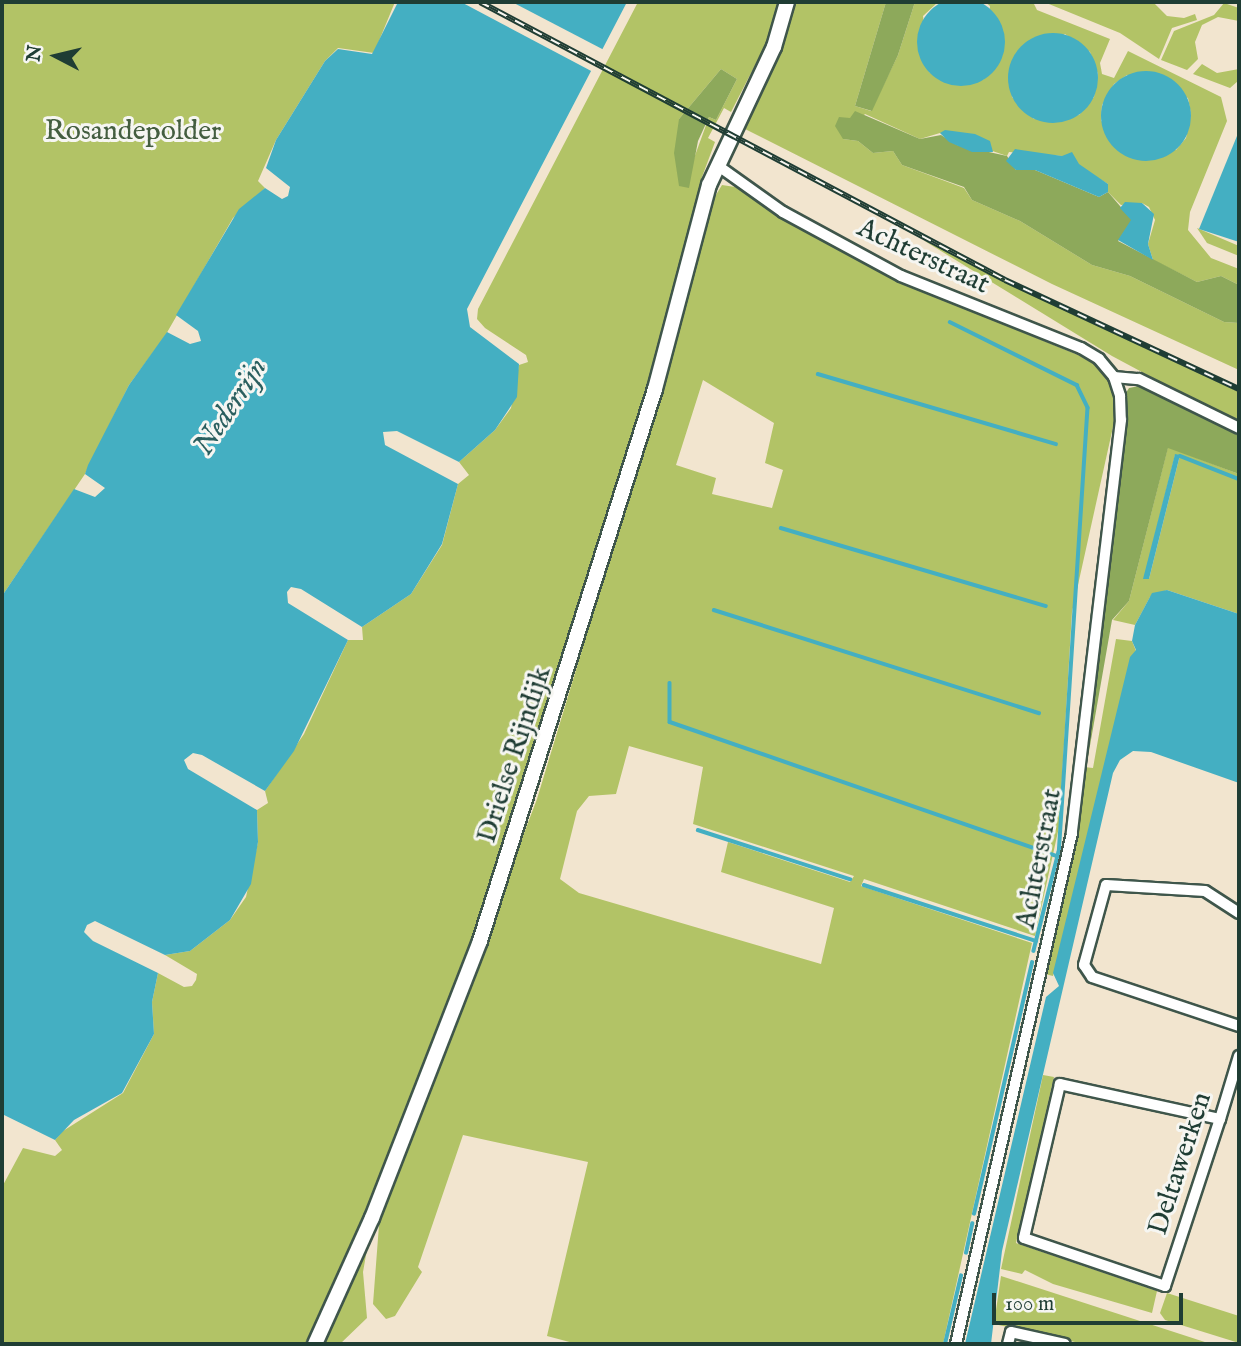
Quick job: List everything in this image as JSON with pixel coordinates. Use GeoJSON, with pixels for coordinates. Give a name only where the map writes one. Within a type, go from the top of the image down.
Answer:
{"type":"FeatureCollection","features":[{"type":"Feature","properties":{"kind":"street","name":"Drielse Rijndijk"},"geometry":{"type":"LineString","coordinates":[[315,1344],[372,1218],[493,903],[656,389],[717,165],[774,47],[787,2]]}},
{"type":"Feature","properties":{"kind":"street","name":"Achterstraat"},"geometry":{"type":"LineString","coordinates":[[717,165],[783,212],[852,250],[901,276],[1080,348],[1099,359],[1114,377],[1121,420],[1072,833],[956,1344]]}},
{"type":"Feature","properties":{"kind":"street"},"geometry":{"type":"LineString","coordinates":[[1114,377],[1139,379],[1239,428]]}},
{"type":"Feature","properties":{"kind":"street"},"geometry":{"type":"LineString","coordinates":[[1239,913],[1205,891],[1106,885],[1084,965],[1092,977],[1239,1026]]}},
{"type":"Feature","properties":{"kind":"street","name":"Deltawerken"},"geometry":{"type":"LineString","coordinates":[[1220,1119],[1063,1084],[1056,1088],[1024,1238],[1165,1286],[1220,1119],[1239,1056]]}},
{"type":"Feature","properties":{"kind":"street"},"geometry":{"type":"LineString","coordinates":[[1008,1344],[1011,1332],[1065,1344]]}},
{"type":"Feature","properties":{"kind":"green space","name":"Rosandepolder"},"geometry":{"type":"Polygon","coordinates":[[[2,2],[395,2],[374,53],[338,48],[325,61],[276,140],[258,181],[265,188],[233,218],[165,336],[129,385],[85,474],[2,596],[2,2]]]}},
{"type":"Feature","properties":{"kind":"green space"},"geometry":{"type":"Polygon","coordinates":[[[638,2],[780,2],[768,40],[731,112],[724,108],[708,138],[715,142],[702,177],[665,328],[524,794],[462,966],[365,1213],[305,1344],[2,1344],[2,1187],[23,1148],[55,1156],[62,1150],[55,1140],[63,1131],[123,1093],[154,1034],[152,1002],[158,973],[184,987],[192,986],[196,980],[197,974],[165,955],[190,951],[230,920],[246,897],[258,842],[257,810],[268,803],[265,791],[304,734],[348,640],[363,640],[362,627],[411,594],[442,545],[458,484],[469,475],[459,462],[495,430],[511,408],[519,365],[528,362],[526,355],[485,328],[477,319],[478,309],[638,2]],[[721,69],[679,119],[693,161],[709,117],[716,120],[737,79],[721,69]]]}},
{"type":"Feature","properties":{"kind":"green space"},"geometry":{"type":"Polygon","coordinates":[[[792,2],[886,2],[855,106],[871,111],[898,55],[915,2],[938,2],[923,16],[929,72],[943,81],[968,85],[984,79],[990,6],[985,2],[1033,2],[1037,10],[1110,39],[1100,63],[1102,74],[1114,78],[1128,51],[1221,97],[1227,121],[1190,212],[1188,230],[1211,258],[1239,269],[1239,285],[1221,276],[1197,282],[1153,260],[1148,244],[1155,220],[1149,207],[1142,203],[1121,205],[1108,192],[1108,184],[1062,156],[1009,152],[1007,156],[940,133],[920,139],[865,114],[843,139],[858,141],[873,153],[893,151],[902,165],[964,188],[972,200],[1020,221],[1092,265],[1130,276],[1224,322],[1239,323],[1239,370],[1052,284],[741,127],[792,2]],[[1065,34],[1010,66],[1012,97],[1034,119],[1079,115],[1094,97],[1098,74],[1090,52],[1065,34]],[[1127,75],[1114,84],[1102,105],[1101,121],[1176,150],[1186,138],[1191,114],[1188,98],[1127,75]]]}},
{"type":"Feature","properties":{"kind":"green space"},"geometry":{"type":"Polygon","coordinates":[[[886,2],[915,2],[898,55],[872,111],[855,106],[886,2]]]}},
{"type":"Feature","properties":{"kind":"green space"},"geometry":{"type":"Polygon","coordinates":[[[1044,2],[1153,2],[1167,16],[1184,18],[1195,14],[1197,20],[1172,28],[1159,59],[1120,33],[1044,2]]]}},
{"type":"Feature","properties":{"kind":"green space"},"geometry":{"type":"Polygon","coordinates":[[[1224,3],[1239,8],[1239,21],[1218,17],[1202,25],[1195,42],[1198,59],[1187,70],[1161,60],[1174,31],[1214,15],[1224,3]]]}},
{"type":"Feature","properties":{"kind":"green space"},"geometry":{"type":"Polygon","coordinates":[[[1202,64],[1217,73],[1239,69],[1238,81],[1230,88],[1193,74],[1202,64]]]}},
{"type":"Feature","properties":{"kind":"green space"},"geometry":{"type":"Polygon","coordinates":[[[721,69],[737,79],[716,120],[709,117],[698,141],[689,188],[679,186],[674,153],[679,119],[721,69]]]}},
{"type":"Feature","properties":{"kind":"green space"},"geometry":{"type":"Polygon","coordinates":[[[855,111],[920,139],[941,135],[957,145],[1007,156],[1016,170],[1035,170],[1099,197],[1108,192],[1132,220],[1118,241],[1197,282],[1221,276],[1239,285],[1239,323],[1224,322],[1130,276],[1092,265],[1020,221],[972,200],[964,187],[902,165],[893,151],[873,153],[858,141],[843,139],[835,126],[839,117],[850,118],[855,111]]]}},
{"type":"Feature","properties":{"kind":"green space"},"geometry":{"type":"Polygon","coordinates":[[[722,185],[735,187],[784,218],[944,300],[1100,364],[1115,394],[1115,418],[1072,612],[1059,827],[1035,936],[864,879],[861,886],[1032,943],[943,1344],[577,1344],[547,1336],[588,1162],[463,1135],[418,1267],[422,1272],[395,1316],[386,1319],[373,1304],[380,1212],[537,799],[678,332],[708,208],[722,185]],[[703,380],[676,465],[716,478],[712,494],[772,508],[783,470],[765,463],[774,423],[703,380]],[[629,746],[616,794],[589,796],[577,811],[560,879],[579,893],[821,964],[834,908],[721,872],[728,842],[850,882],[854,876],[693,824],[703,767],[629,746]]]}},
{"type":"Feature","properties":{"kind":"green space"},"geometry":{"type":"Polygon","coordinates":[[[1197,228],[1239,246],[1239,256],[1207,243],[1197,228]]]}},
{"type":"Feature","properties":{"kind":"green space"},"geometry":{"type":"Polygon","coordinates":[[[923,240],[1239,392],[1239,424],[1112,356],[923,240]]]}},
{"type":"Feature","properties":{"kind":"green space"},"geometry":{"type":"Polygon","coordinates":[[[1144,385],[1239,433],[1239,474],[1168,448],[1129,601],[1112,620],[1088,757],[1085,757],[1124,396],[1129,388],[1144,385]]]}},
{"type":"Feature","properties":{"kind":"green space"},"geometry":{"type":"Polygon","coordinates":[[[1168,447],[1239,474],[1239,614],[1167,590],[1150,597],[1135,625],[1113,620],[1129,601],[1168,447]],[[1175,455],[1144,579],[1149,579],[1180,455],[1175,455]]]}},
{"type":"Feature","properties":{"kind":"green space"},"geometry":{"type":"Polygon","coordinates":[[[1116,639],[1132,641],[1136,651],[1053,976],[1045,974],[1084,767],[1093,768],[1116,639]]]}},
{"type":"Feature","properties":{"kind":"green space"},"geometry":{"type":"Polygon","coordinates":[[[1043,1075],[1054,1077],[1016,1243],[1157,1291],[1152,1313],[1053,1284],[1025,1270],[1022,1274],[1001,1269],[1043,1075]]]}},
{"type":"Feature","properties":{"kind":"green space"},"geometry":{"type":"Polygon","coordinates":[[[369,1238],[363,1272],[367,1318],[340,1344],[320,1344],[369,1238]]]}},
{"type":"Feature","properties":{"kind":"green space"},"geometry":{"type":"Polygon","coordinates":[[[1001,1276],[1211,1344],[1084,1344],[994,1324],[1001,1276]]]}},
{"type":"Feature","properties":{"kind":"green space"},"geometry":{"type":"Polygon","coordinates":[[[1167,1293],[1239,1316],[1239,1343],[1165,1320],[1160,1313],[1167,1293]]]}},
{"type":"Feature","properties":{"kind":"water"},"geometry":{"type":"Polygon","coordinates":[[[961,-2],[986,5],[998,17],[1005,42],[998,67],[986,79],[961,86],[936,79],[924,67],[917,42],[924,17],[936,5],[961,-2]]]}},
{"type":"Feature","properties":{"kind":"water","name":"Nederrijn"},"geometry":{"type":"Polygon","coordinates":[[[398,2],[627,2],[467,309],[470,327],[519,364],[517,397],[495,430],[459,462],[397,431],[383,432],[385,445],[458,484],[442,544],[411,594],[362,627],[301,589],[291,587],[287,592],[288,603],[348,640],[294,751],[265,791],[202,755],[193,753],[184,760],[188,769],[257,810],[258,842],[251,884],[230,920],[190,951],[165,955],[95,921],[87,925],[84,932],[93,941],[158,973],[152,1002],[154,1034],[122,1093],[74,1120],[55,1140],[2,1114],[2,596],[74,489],[95,497],[105,488],[85,474],[88,465],[129,385],[167,332],[190,344],[201,341],[198,331],[176,315],[239,209],[265,188],[282,199],[288,196],[290,187],[266,168],[276,140],[325,61],[338,49],[372,54],[398,2]]]}},
{"type":"Feature","properties":{"kind":"water"},"geometry":{"type":"Polygon","coordinates":[[[1053,33],[1070,36],[1085,46],[1095,61],[1098,78],[1095,95],[1085,110],[1070,120],[1053,123],[1036,120],[1021,110],[1011,95],[1008,78],[1011,61],[1021,46],[1036,36],[1053,33]]]}},
{"type":"Feature","properties":{"kind":"water"},"geometry":{"type":"Polygon","coordinates":[[[1146,71],[1163,74],[1178,84],[1188,99],[1191,116],[1188,133],[1178,148],[1163,158],[1146,161],[1129,158],[1114,148],[1104,133],[1101,116],[1104,99],[1114,84],[1129,74],[1146,71]]]}},
{"type":"Feature","properties":{"kind":"water"},"geometry":{"type":"Polygon","coordinates":[[[945,130],[975,134],[990,141],[993,152],[972,152],[949,142],[940,133],[945,130]]]}},
{"type":"Feature","properties":{"kind":"water"},"geometry":{"type":"Polygon","coordinates":[[[1239,131],[1239,242],[1199,229],[1239,131]]]}},
{"type":"Feature","properties":{"kind":"water"},"geometry":{"type":"Polygon","coordinates":[[[1015,149],[1062,156],[1072,152],[1079,164],[1108,184],[1108,192],[1099,197],[1035,170],[1016,170],[1006,161],[1015,149]]]}},
{"type":"Feature","properties":{"kind":"water"},"geometry":{"type":"Polygon","coordinates":[[[1125,202],[1142,203],[1154,214],[1148,244],[1153,260],[1118,240],[1131,220],[1120,208],[1125,202]]]}},
{"type":"Feature","properties":{"kind":"water"},"geometry":{"type":"Polygon","coordinates":[[[1175,454],[1180,455],[1149,579],[1143,579],[1175,454]]]}},
{"type":"Feature","properties":{"kind":"water"},"geometry":{"type":"Polygon","coordinates":[[[1167,590],[1239,614],[1239,783],[1151,752],[1133,751],[1120,760],[1113,773],[1002,1251],[991,1344],[965,1344],[1046,997],[1059,986],[1053,973],[1130,657],[1136,650],[1132,641],[1135,625],[1152,593],[1167,590]]]}},
{"type":"Feature","properties":{"kind":"pier"},"geometry":{"type":"Polygon","coordinates":[[[461,2],[512,2],[606,51],[595,73],[461,2]]]}},
{"type":"Feature","properties":{"kind":"waterway"},"geometry":{"type":"LineString","coordinates":[[950,322],[1077,385],[1088,408],[1059,852],[1034,951]]}},
{"type":"Feature","properties":{"kind":"waterway"},"geometry":{"type":"LineString","coordinates":[[818,374],[1056,444]]}},
{"type":"Feature","properties":{"kind":"waterway"},"geometry":{"type":"LineString","coordinates":[[1180,456],[1239,479]]}},
{"type":"Feature","properties":{"kind":"waterway"},"geometry":{"type":"LineString","coordinates":[[781,528],[1046,606]]}},
{"type":"Feature","properties":{"kind":"waterway"},"geometry":{"type":"LineString","coordinates":[[714,610],[1039,713]]}},
{"type":"Feature","properties":{"kind":"waterway"},"geometry":{"type":"LineString","coordinates":[[670,683],[670,722],[1058,856]]}},
{"type":"Feature","properties":{"kind":"waterway"},"geometry":{"type":"LineString","coordinates":[[698,830],[850,879]]}},
{"type":"Feature","properties":{"kind":"waterway"},"geometry":{"type":"LineString","coordinates":[[864,885],[1036,941]]}},
{"type":"Feature","properties":{"kind":"waterway"},"geometry":{"type":"LineString","coordinates":[[974,1214],[1032,963]]}},
{"type":"Feature","properties":{"kind":"waterway"},"geometry":{"type":"LineString","coordinates":[[966,1253],[972,1224]]}},
{"type":"Feature","properties":{"kind":"waterway"},"geometry":{"type":"LineString","coordinates":[[945,1344],[961,1276]]}},
{"type":"Feature","properties":{"kind":"railway"},"geometry":{"type":"LineString","coordinates":[[480,2],[1005,280],[1239,389]]}}]}
